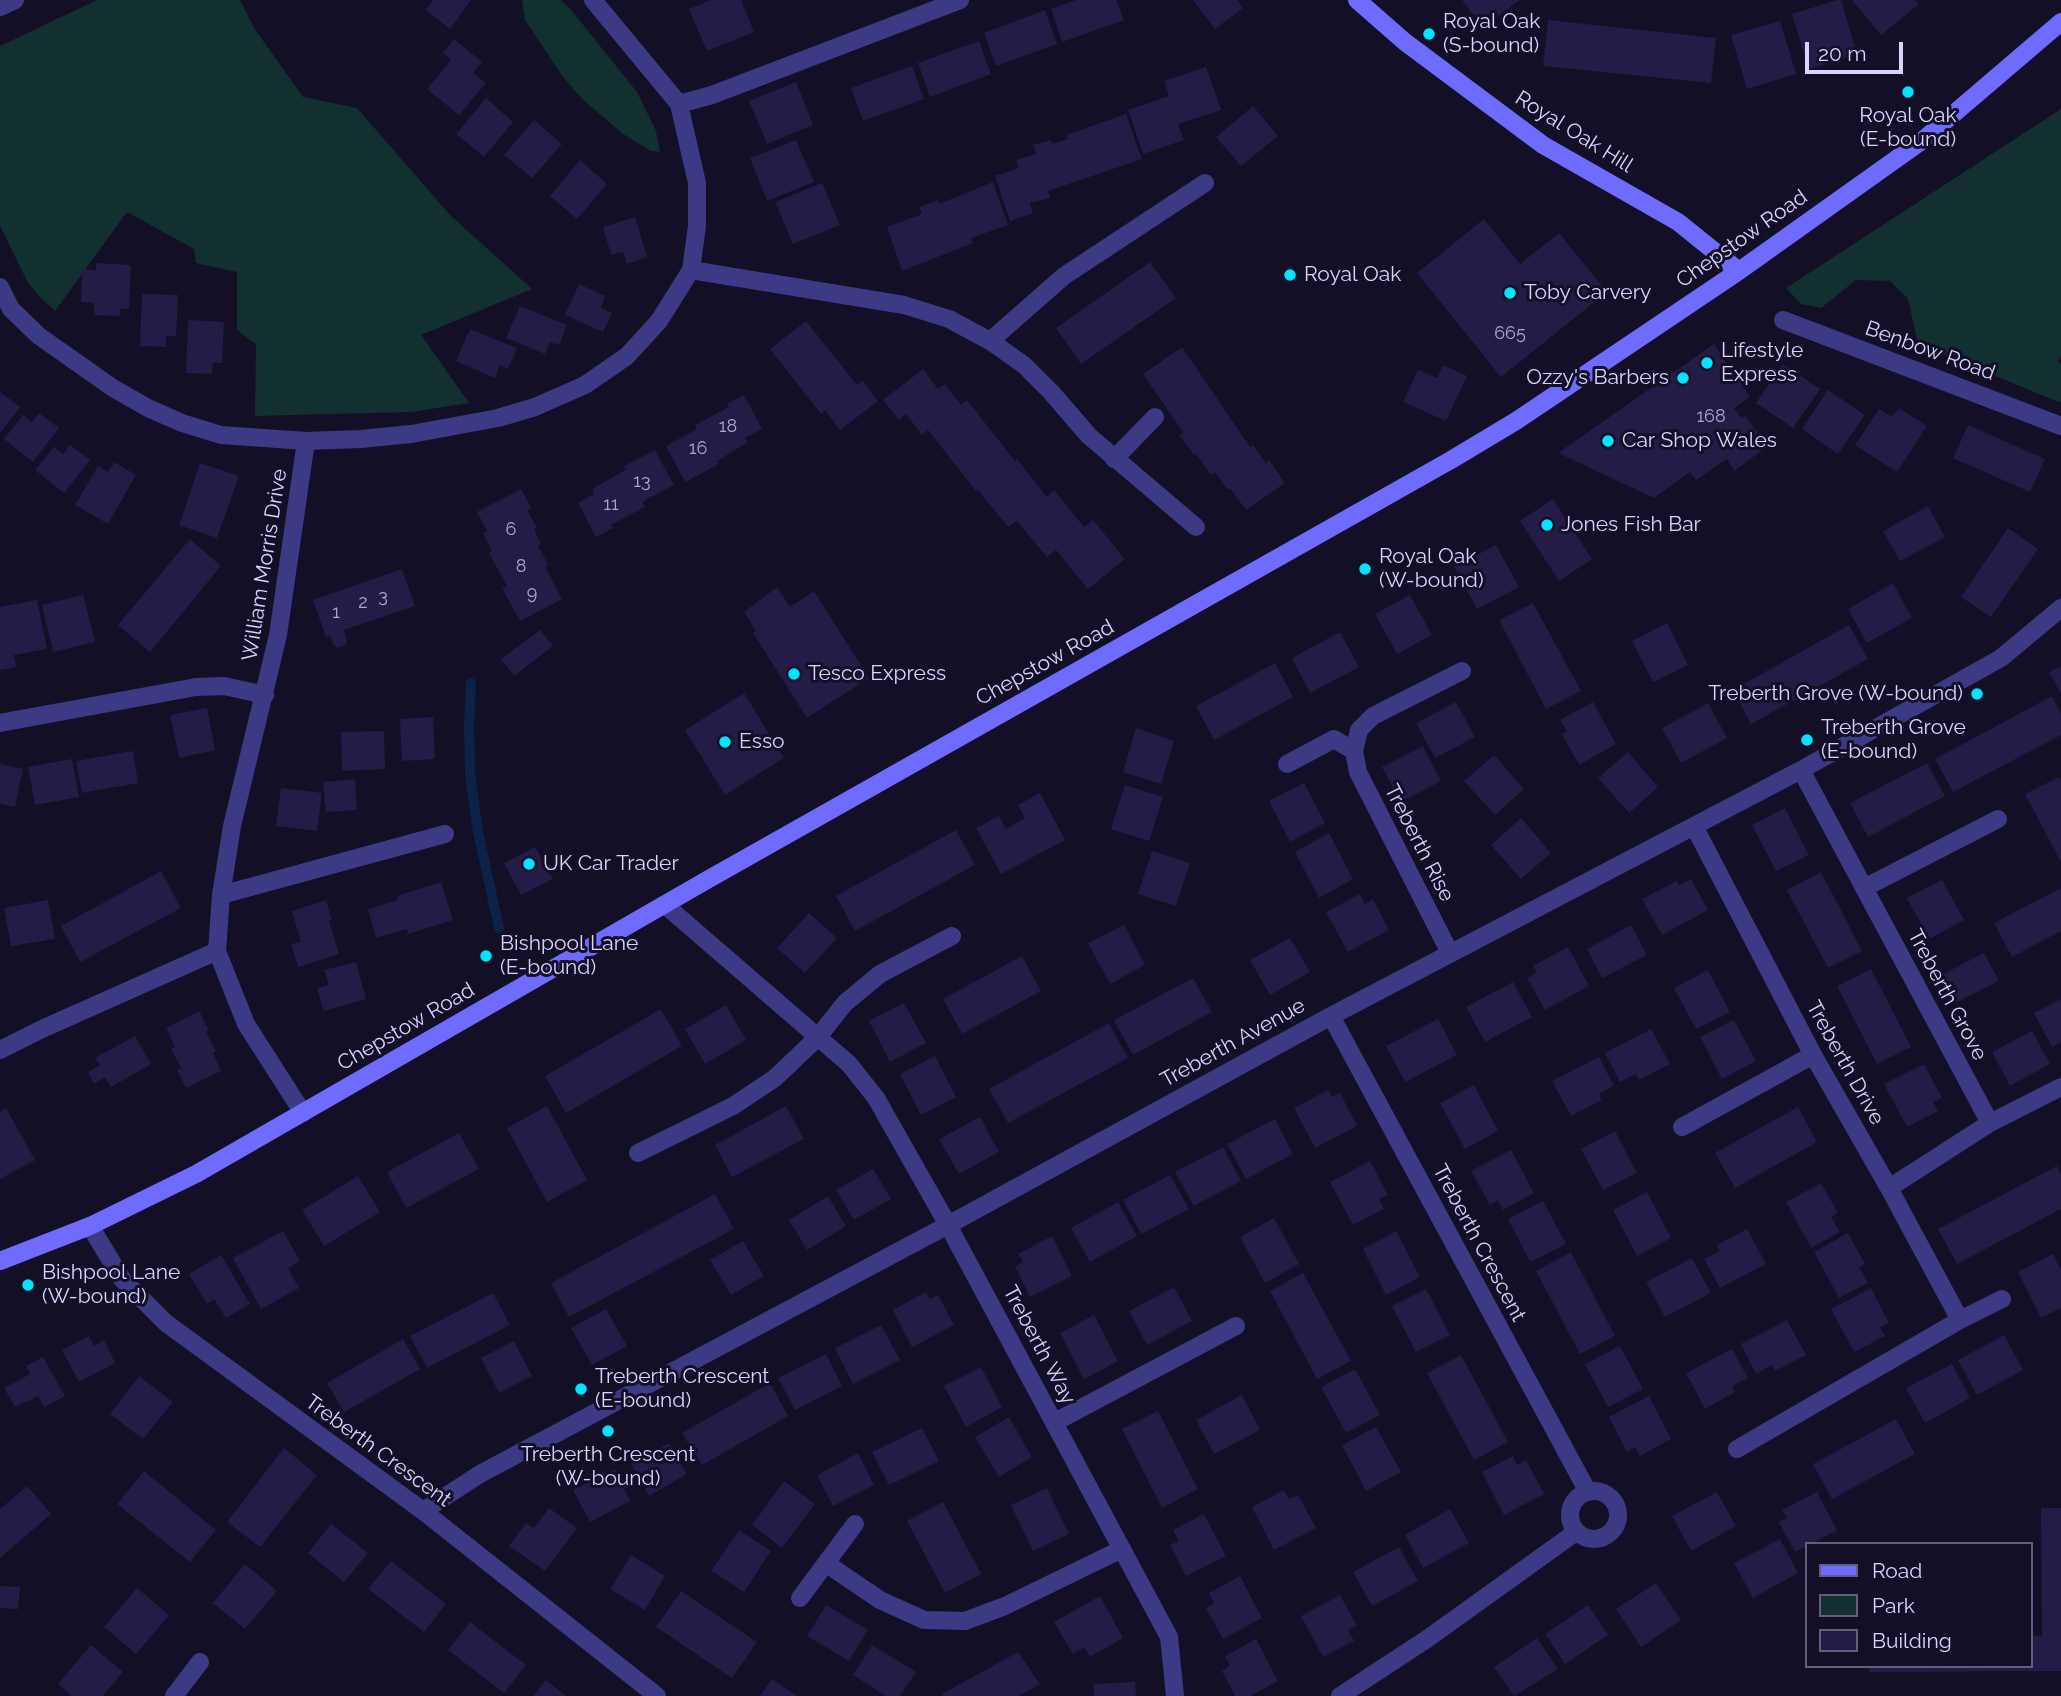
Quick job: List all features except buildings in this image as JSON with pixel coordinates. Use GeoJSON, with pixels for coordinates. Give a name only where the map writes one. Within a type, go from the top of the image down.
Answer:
{"type":"FeatureCollection","features":[{"type":"Feature","properties":{"kind":"main road","name":"Royal Oak Hill"},"geometry":{"type":"LineString","coordinates":[[1357,0],[1405,42],[1543,145],[1678,222],[1739,271]]}},
{"type":"Feature","properties":{"kind":"main road","name":"Chepstow Road"},"geometry":{"type":"LineString","coordinates":[[0,1261],[90,1226],[196,1174],[1516,421],[1739,271],[1923,140],[2061,22]]}},
{"type":"Feature","properties":{"kind":"street"},"geometry":{"type":"LineString","coordinates":[[0,6],[15,0]]}},
{"type":"Feature","properties":{"kind":"street"},"geometry":{"type":"LineString","coordinates":[[0,287],[6,313],[71,359],[148,408],[182,423],[221,435],[306,441],[361,439],[454,427],[536,407],[585,386],[627,356],[659,321],[691,270],[697,226],[697,183],[679,104],[593,0]]}},
{"type":"Feature","properties":{"kind":"street"},"geometry":{"type":"LineString","coordinates":[[679,104],[960,0]]}},
{"type":"Feature","properties":{"kind":"street"},"geometry":{"type":"LineString","coordinates":[[990,341],[1064,276],[1205,183]]}},
{"type":"Feature","properties":{"kind":"street"},"geometry":{"type":"LineString","coordinates":[[691,270],[904,305],[949,319],[990,341],[1024,365],[1089,436],[1195,527]]}},
{"type":"Feature","properties":{"kind":"street","name":"Benbow Road"},"geometry":{"type":"LineString","coordinates":[[1783,320],[2061,426]]}},
{"type":"Feature","properties":{"kind":"street"},"geometry":{"type":"LineString","coordinates":[[1114,459],[1156,417]]}},
{"type":"Feature","properties":{"kind":"street","name":"William Morris Drive"},"geometry":{"type":"LineString","coordinates":[[303,1113],[246,1024],[216,951],[221,895],[232,826],[281,621],[306,441]]}},
{"type":"Feature","properties":{"kind":"street","name":"Treberth Avenue"},"geometry":{"type":"LineString","coordinates":[[423,1511],[480,1474],[948,1225],[1331,1016],[1801,770],[2001,658],[2061,608]]}},
{"type":"Feature","properties":{"kind":"street"},"geometry":{"type":"LineString","coordinates":[[1287,764],[1334,739],[1354,751],[1359,730],[1373,716],[1462,671]]}},
{"type":"Feature","properties":{"kind":"street","name":"William Morris Drive"},"geometry":{"type":"LineString","coordinates":[[0,723],[196,687],[224,686],[265,695]]}},
{"type":"Feature","properties":{"kind":"street","name":"Treberth Rise"},"geometry":{"type":"LineString","coordinates":[[1354,751],[1357,772],[1450,953]]}},
{"type":"Feature","properties":{"kind":"street","name":"Treberth Grove"},"geometry":{"type":"LineString","coordinates":[[1801,770],[1990,1123]]}},
{"type":"Feature","properties":{"kind":"street"},"geometry":{"type":"LineString","coordinates":[[1864,888],[1998,819]]}},
{"type":"Feature","properties":{"kind":"street","name":"Treberth Drive"},"geometry":{"type":"LineString","coordinates":[[1694,826],[1813,1055],[1960,1320]]}},
{"type":"Feature","properties":{"kind":"street"},"geometry":{"type":"LineString","coordinates":[[221,895],[445,834]]}},
{"type":"Feature","properties":{"kind":"street","name":"Treberth Way"},"geometry":{"type":"LineString","coordinates":[[665,905],[849,1064],[876,1098],[948,1225],[1169,1637],[1175,1696]]}},
{"type":"Feature","properties":{"kind":"street"},"geometry":{"type":"LineString","coordinates":[[638,1153],[733,1106],[775,1078],[818,1037],[845,1003],[880,974],[952,936]]}},
{"type":"Feature","properties":{"kind":"street"},"geometry":{"type":"LineString","coordinates":[[0,1051],[42,1029],[216,951]]}},
{"type":"Feature","properties":{"kind":"street","name":"Treberth Crescent"},"geometry":{"type":"LineString","coordinates":[[1331,1016],[1588,1492]]}},
{"type":"Feature","properties":{"kind":"street"},"geometry":{"type":"LineString","coordinates":[[1682,1127],[1813,1055]]}},
{"type":"Feature","properties":{"kind":"street"},"geometry":{"type":"LineString","coordinates":[[1889,1188],[1990,1123],[2061,1087]]}},
{"type":"Feature","properties":{"kind":"street","name":"Treberth Crescent"},"geometry":{"type":"LineString","coordinates":[[90,1226],[122,1279],[166,1323],[423,1511],[657,1696]]}},
{"type":"Feature","properties":{"kind":"street"},"geometry":{"type":"LineString","coordinates":[[1737,1449],[1960,1320],[2002,1299]]}},
{"type":"Feature","properties":{"kind":"street"},"geometry":{"type":"LineString","coordinates":[[1055,1422],[1236,1326]]}},
{"type":"Feature","properties":{"kind":"street"},"geometry":{"type":"LineString","coordinates":[[1588,1492],[1604,1493],[1611,1498],[1618,1512],[1618,1520],[1609,1534],[1600,1539],[1591,1540],[1576,1532],[1570,1520],[1570,1511],[1578,1497],[1588,1492]]}},
{"type":"Feature","properties":{"kind":"street"},"geometry":{"type":"LineString","coordinates":[[800,1598],[855,1524]]}},
{"type":"Feature","properties":{"kind":"street"},"geometry":{"type":"LineString","coordinates":[[1340,1696],[1427,1639],[1576,1532]]}},
{"type":"Feature","properties":{"kind":"street"},"geometry":{"type":"LineString","coordinates":[[827,1564],[880,1600],[924,1620],[965,1621],[1005,1606],[1122,1549]]}},
{"type":"Feature","properties":{"kind":"street"},"geometry":{"type":"LineString","coordinates":[[174,1696],[200,1662]]}},
{"type":"Feature","properties":{"kind":"green space"},"geometry":{"type":"Polygon","coordinates":[[[97,0],[240,0],[254,28],[303,97],[357,108],[450,215],[532,289],[421,335],[469,403],[411,412],[255,416],[256,344],[237,330],[237,272],[196,263],[194,249],[127,212],[55,311],[40,297],[28,283],[0,226],[0,46],[97,0]]]}},
{"type":"Feature","properties":{"kind":"green space"},"geometry":{"type":"Polygon","coordinates":[[[522,0],[561,0],[572,11],[637,92],[656,131],[660,152],[651,151],[623,134],[583,100],[563,77],[525,20],[522,0]]]}},
{"type":"Feature","properties":{"kind":"green space"},"geometry":{"type":"Polygon","coordinates":[[[2061,109],[2061,357],[2058,361],[2061,364],[2061,403],[1918,344],[1908,299],[1890,281],[1856,280],[1821,308],[1801,304],[1786,288],[2061,109]]]}},
{"type":"Feature","properties":{"kind":"waterway"},"geometry":{"type":"LineString","coordinates":[[471,683],[470,774],[478,832],[499,928]]}},
{"type":"Feature","properties":{"kind":"place","name":"Royal Oak (S-bound)"},"geometry":{"type":"Point","coordinates":[1429,34]}},
{"type":"Feature","properties":{"kind":"place","name":"Royal Oak (E-bound)"},"geometry":{"type":"Point","coordinates":[1908,92]}},
{"type":"Feature","properties":{"kind":"place","name":"Royal Oak"},"geometry":{"type":"Point","coordinates":[1290,275]}},
{"type":"Feature","properties":{"kind":"place","name":"Toby Carvery"},"geometry":{"type":"Point","coordinates":[1510,293]}},
{"type":"Feature","properties":{"kind":"place","name":"Lifestyle Express"},"geometry":{"type":"Point","coordinates":[1707,363]}},
{"type":"Feature","properties":{"kind":"place","name":"Ozzy's Barbers"},"geometry":{"type":"Point","coordinates":[1683,378]}},
{"type":"Feature","properties":{"kind":"place","name":"Car Shop Wales"},"geometry":{"type":"Point","coordinates":[1608,441]}},
{"type":"Feature","properties":{"kind":"place","name":"Jones Fish Bar"},"geometry":{"type":"Point","coordinates":[1547,525]}},
{"type":"Feature","properties":{"kind":"place","name":"Royal Oak (W-bound)"},"geometry":{"type":"Point","coordinates":[1365,569]}},
{"type":"Feature","properties":{"kind":"place","name":"Tesco Express"},"geometry":{"type":"Point","coordinates":[794,674]}},
{"type":"Feature","properties":{"kind":"place","name":"Treberth Grove (W-bound)"},"geometry":{"type":"Point","coordinates":[1977,694]}},
{"type":"Feature","properties":{"kind":"place","name":"Treberth Grove (E-bound)"},"geometry":{"type":"Point","coordinates":[1807,740]}},
{"type":"Feature","properties":{"kind":"place","name":"Esso"},"geometry":{"type":"Point","coordinates":[725,742]}},
{"type":"Feature","properties":{"kind":"place","name":"UK Car Trader"},"geometry":{"type":"Point","coordinates":[529,864]}},
{"type":"Feature","properties":{"kind":"place","name":"Bishpool Lane (E-bound)"},"geometry":{"type":"Point","coordinates":[486,956]}},
{"type":"Feature","properties":{"kind":"place","name":"Bishpool Lane (W-bound)"},"geometry":{"type":"Point","coordinates":[28,1285]}},
{"type":"Feature","properties":{"kind":"place","name":"Treberth Crescent (E-bound)"},"geometry":{"type":"Point","coordinates":[581,1389]}},
{"type":"Feature","properties":{"kind":"place","name":"Treberth Crescent (W-bound)"},"geometry":{"type":"Point","coordinates":[608,1431]}}]}
